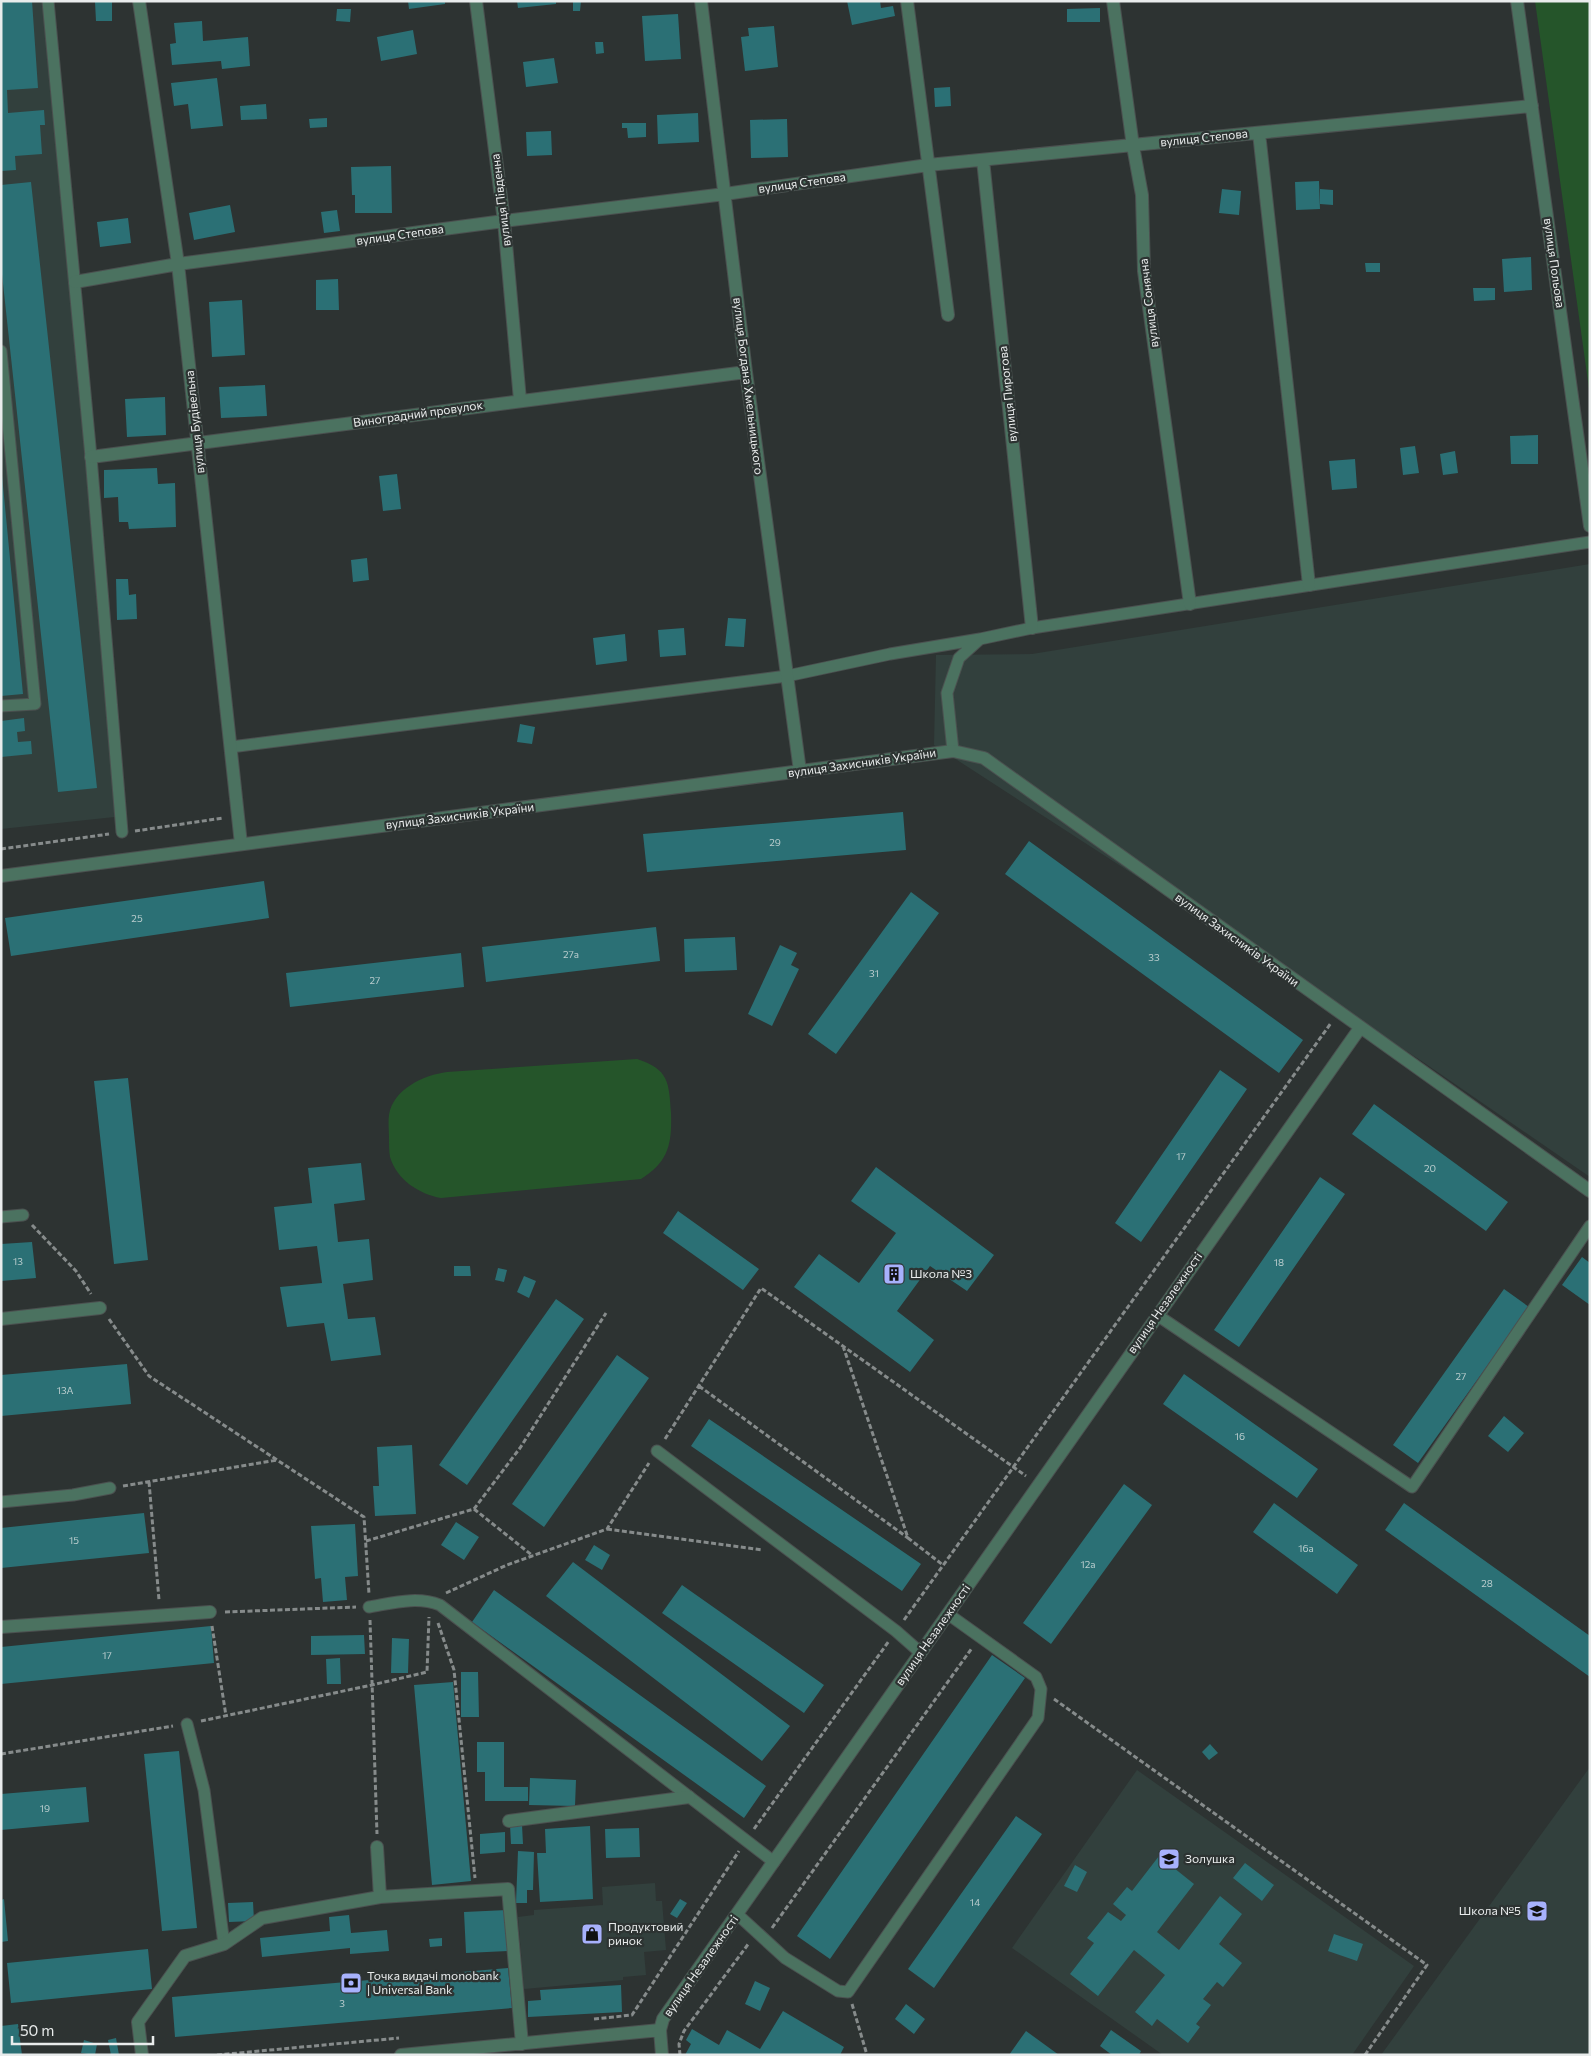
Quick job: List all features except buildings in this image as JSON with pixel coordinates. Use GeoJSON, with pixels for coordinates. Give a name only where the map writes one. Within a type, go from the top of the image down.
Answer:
{"type":"FeatureCollection","features":[{"type":"Feature","properties":{"kind":"street","name":"вулиця Будівельна"},"geometry":{"type":"LineString","coordinates":[[139,1],[178,264],[241,844]]}},
{"type":"Feature","properties":{"kind":"street","name":"вулиця Південна"},"geometry":{"type":"LineString","coordinates":[[476,1],[504,221],[520,400]]}},
{"type":"Feature","properties":{"kind":"street","name":"вулиця Богдана Хмельницького"},"geometry":{"type":"LineString","coordinates":[[701,1],[726,194],[746,372],[800,771]]}},
{"type":"Feature","properties":{"kind":"street"},"geometry":{"type":"LineString","coordinates":[[907,1],[948,315]]}},
{"type":"Feature","properties":{"kind":"street","name":"вулиця Сонячна"},"geometry":{"type":"LineString","coordinates":[[1113,1],[1133,146],[1142,195],[1144,272],[1190,604]]}},
{"type":"Feature","properties":{"kind":"street","name":"вулиця Польова"},"geometry":{"type":"LineString","coordinates":[[1517,1],[1590,526]]}},
{"type":"Feature","properties":{"kind":"street","name":"вулиця Степова"},"geometry":{"type":"LineString","coordinates":[[75,282],[178,264],[726,194],[928,164],[1133,146],[1532,106]]}},
{"type":"Feature","properties":{"kind":"street"},"geometry":{"type":"LineString","coordinates":[[1259,133],[1309,585]]}},
{"type":"Feature","properties":{"kind":"street","name":"вулиця Пирогова"},"geometry":{"type":"LineString","coordinates":[[983,160],[1032,628]]}},
{"type":"Feature","properties":{"kind":"street","name":"Виноградний провулок"},"geometry":{"type":"LineString","coordinates":[[91,457],[746,372]]}},
{"type":"Feature","properties":{"kind":"street","name":"вулиця Захисників України"},"geometry":{"type":"LineString","coordinates":[[1,876],[953,751],[984,758],[1590,1191]]}},
{"type":"Feature","properties":{"kind":"street","name":"вулиця Незалежності"},"geometry":{"type":"LineString","coordinates":[[401,2055],[660,2030],[664,2019],[737,1914],[1360,1028]]}},
{"type":"Feature","properties":{"kind":"street"},"geometry":{"type":"LineString","coordinates":[[1,1318],[100,1308]]}},
{"type":"Feature","properties":{"kind":"street"},"geometry":{"type":"LineString","coordinates":[[1,1627],[210,1612]]}},
{"type":"Feature","properties":{"kind":"street"},"geometry":{"type":"LineString","coordinates":[[509,1821],[689,1796]]}},
{"type":"Feature","properties":{"kind":"street"},"geometry":{"type":"LineString","coordinates":[[377,1847],[380,1897]]}},
{"type":"Feature","properties":{"kind":"street"},"geometry":{"type":"LineString","coordinates":[[142,2055],[138,2022],[185,1956],[224,1944],[262,1918],[380,1897],[508,1889],[522,2044]]}},
{"type":"Feature","properties":{"kind":"street"},"geometry":{"type":"LineString","coordinates":[[660,2030],[662,2055]]}},
{"type":"Feature","properties":{"kind":"lane"},"geometry":{"type":"LineString","coordinates":[[48,1],[91,457],[122,832]]}},
{"type":"Feature","properties":{"kind":"lane"},"geometry":{"type":"LineString","coordinates":[[1,351],[35,704],[1,706]]}},
{"type":"Feature","properties":{"kind":"lane"},"geometry":{"type":"LineString","coordinates":[[231,748],[787,676],[890,654],[1032,628],[1590,542]]}},
{"type":"Feature","properties":{"kind":"lane"},"geometry":{"type":"LineString","coordinates":[[953,751],[947,692],[959,658],[980,639]]}},
{"type":"Feature","properties":{"kind":"lane"},"geometry":{"type":"LineString","coordinates":[[1,1217],[23,1215]]}},
{"type":"Feature","properties":{"kind":"lane"},"geometry":{"type":"LineString","coordinates":[[1157,1315],[1412,1487],[1590,1226]]}},
{"type":"Feature","properties":{"kind":"lane"},"geometry":{"type":"LineString","coordinates":[[657,1451],[896,1631],[921,1653]]}},
{"type":"Feature","properties":{"kind":"lane"},"geometry":{"type":"LineString","coordinates":[[1,1502],[72,1495],[110,1488]]}},
{"type":"Feature","properties":{"kind":"lane"},"geometry":{"type":"LineString","coordinates":[[369,1607],[416,1600],[430,1601],[448,1610],[774,1862]]}},
{"type":"Feature","properties":{"kind":"lane"},"geometry":{"type":"LineString","coordinates":[[737,1914],[785,1958],[838,1991],[848,1992],[1038,1718],[1041,1690],[1036,1677],[948,1614]]}},
{"type":"Feature","properties":{"kind":"lane"},"geometry":{"type":"LineString","coordinates":[[188,1724],[204,1790],[224,1944]]}},
{"type":"Feature","properties":{"kind":"path"},"geometry":{"type":"LineString","coordinates":[[746,1840],[1339,1013]]}},
{"type":"Feature","properties":{"kind":"path"},"geometry":{"type":"LineString","coordinates":[[23,1215],[76,1271],[149,1376],[364,1517],[377,1847]]}},
{"type":"Feature","properties":{"kind":"path"},"geometry":{"type":"LineString","coordinates":[[607,1529],[762,1288],[1039,1485]]}},
{"type":"Feature","properties":{"kind":"path"},"geometry":{"type":"LineString","coordinates":[[366,1541],[474,1509],[520,1448],[606,1313]]}},
{"type":"Feature","properties":{"kind":"path"},"geometry":{"type":"LineString","coordinates":[[843,1346],[908,1538]]}},
{"type":"Feature","properties":{"kind":"path"},"geometry":{"type":"LineString","coordinates":[[699,1386],[943,1565]]}},
{"type":"Feature","properties":{"kind":"path"},"geometry":{"type":"LineString","coordinates":[[110,1488],[278,1460]]}},
{"type":"Feature","properties":{"kind":"path"},"geometry":{"type":"LineString","coordinates":[[149,1482],[161,1616]]}},
{"type":"Feature","properties":{"kind":"path"},"geometry":{"type":"LineString","coordinates":[[474,1509],[532,1556]]}},
{"type":"Feature","properties":{"kind":"path"},"geometry":{"type":"LineString","coordinates":[[430,1601],[507,1565],[607,1529],[764,1550]]}},
{"type":"Feature","properties":{"kind":"path"},"geometry":{"type":"LineString","coordinates":[[1,1754],[188,1724],[372,1686],[427,1672],[430,1601]]}},
{"type":"Feature","properties":{"kind":"path"},"geometry":{"type":"LineString","coordinates":[[430,1601],[454,1670],[477,1891]]}},
{"type":"Feature","properties":{"kind":"path"},"geometry":{"type":"LineString","coordinates":[[226,1716],[210,1612],[369,1607]]}},
{"type":"Feature","properties":{"kind":"path"},"geometry":{"type":"LineString","coordinates":[[680,2055],[679,2044],[684,2031],[760,1936],[980,1638]]}},
{"type":"Feature","properties":{"kind":"path"},"geometry":{"type":"LineString","coordinates":[[1041,1690],[1427,1966],[1366,2055]]}},
{"type":"Feature","properties":{"kind":"path"},"geometry":{"type":"LineString","coordinates":[[848,1992],[867,2055]]}},
{"type":"Feature","properties":{"kind":"shaded area"},"geometry":{"type":"Polygon","coordinates":[[[1,1],[46,1],[124,816],[1,829],[1,1]]]}},
{"type":"Feature","properties":{"kind":"shaded area"},"geometry":{"type":"Polygon","coordinates":[[[1590,564],[1590,1177],[1420,1060],[934,745],[936,655],[1032,654],[1590,564]]]}},
{"type":"Feature","properties":{"kind":"shaded area","name":"Школа №5"},"geometry":{"type":"Polygon","coordinates":[[[1590,1767],[1590,2055],[1381,2055],[1590,1767]]]}},
{"type":"Feature","properties":{"kind":"shaded area","name":"Золушка"},"geometry":{"type":"Polygon","coordinates":[[[1137,1770],[1414,1966],[1352,2055],[1163,2055],[1012,1948],[1137,1770]]]}},
{"type":"Feature","properties":{"kind":"shaded area","name":"Продуктовий ринок"},"geometry":{"type":"Polygon","coordinates":[[[655,1883],[656,1901],[662,1901],[666,1950],[644,1952],[646,1975],[623,1977],[623,1980],[524,1989],[518,1917],[534,1915],[534,1910],[603,1905],[602,1887],[655,1883]]]}},
{"type":"Feature","properties":{"kind":"green space"},"geometry":{"type":"Polygon","coordinates":[[[1535,1],[1590,1],[1590,396],[1535,1]]]}},
{"type":"Feature","properties":{"kind":"green space"},"geometry":{"type":"Polygon","coordinates":[[[637,1059],[656,1067],[665,1078],[668,1085],[671,1113],[671,1134],[667,1151],[658,1166],[641,1179],[441,1198],[425,1193],[410,1185],[393,1165],[389,1145],[389,1115],[392,1106],[403,1091],[429,1076],[447,1072],[637,1059]]]}},
{"type":"Feature","properties":{"kind":"place","name":"Школа №3"},"geometry":{"type":"Point","coordinates":[894,1274]}},
{"type":"Feature","properties":{"kind":"place","name":"Золушка"},"geometry":{"type":"Point","coordinates":[1169,1859]}},
{"type":"Feature","properties":{"kind":"place","name":"Школа №5"},"geometry":{"type":"Point","coordinates":[1537,1911]}},
{"type":"Feature","properties":{"kind":"place","name":"Продуктовий ринок"},"geometry":{"type":"Point","coordinates":[592,1934]}},
{"type":"Feature","properties":{"kind":"place","name":"Точка видачі monobank | Universal Bank"},"geometry":{"type":"Point","coordinates":[351,1983]}}]}
